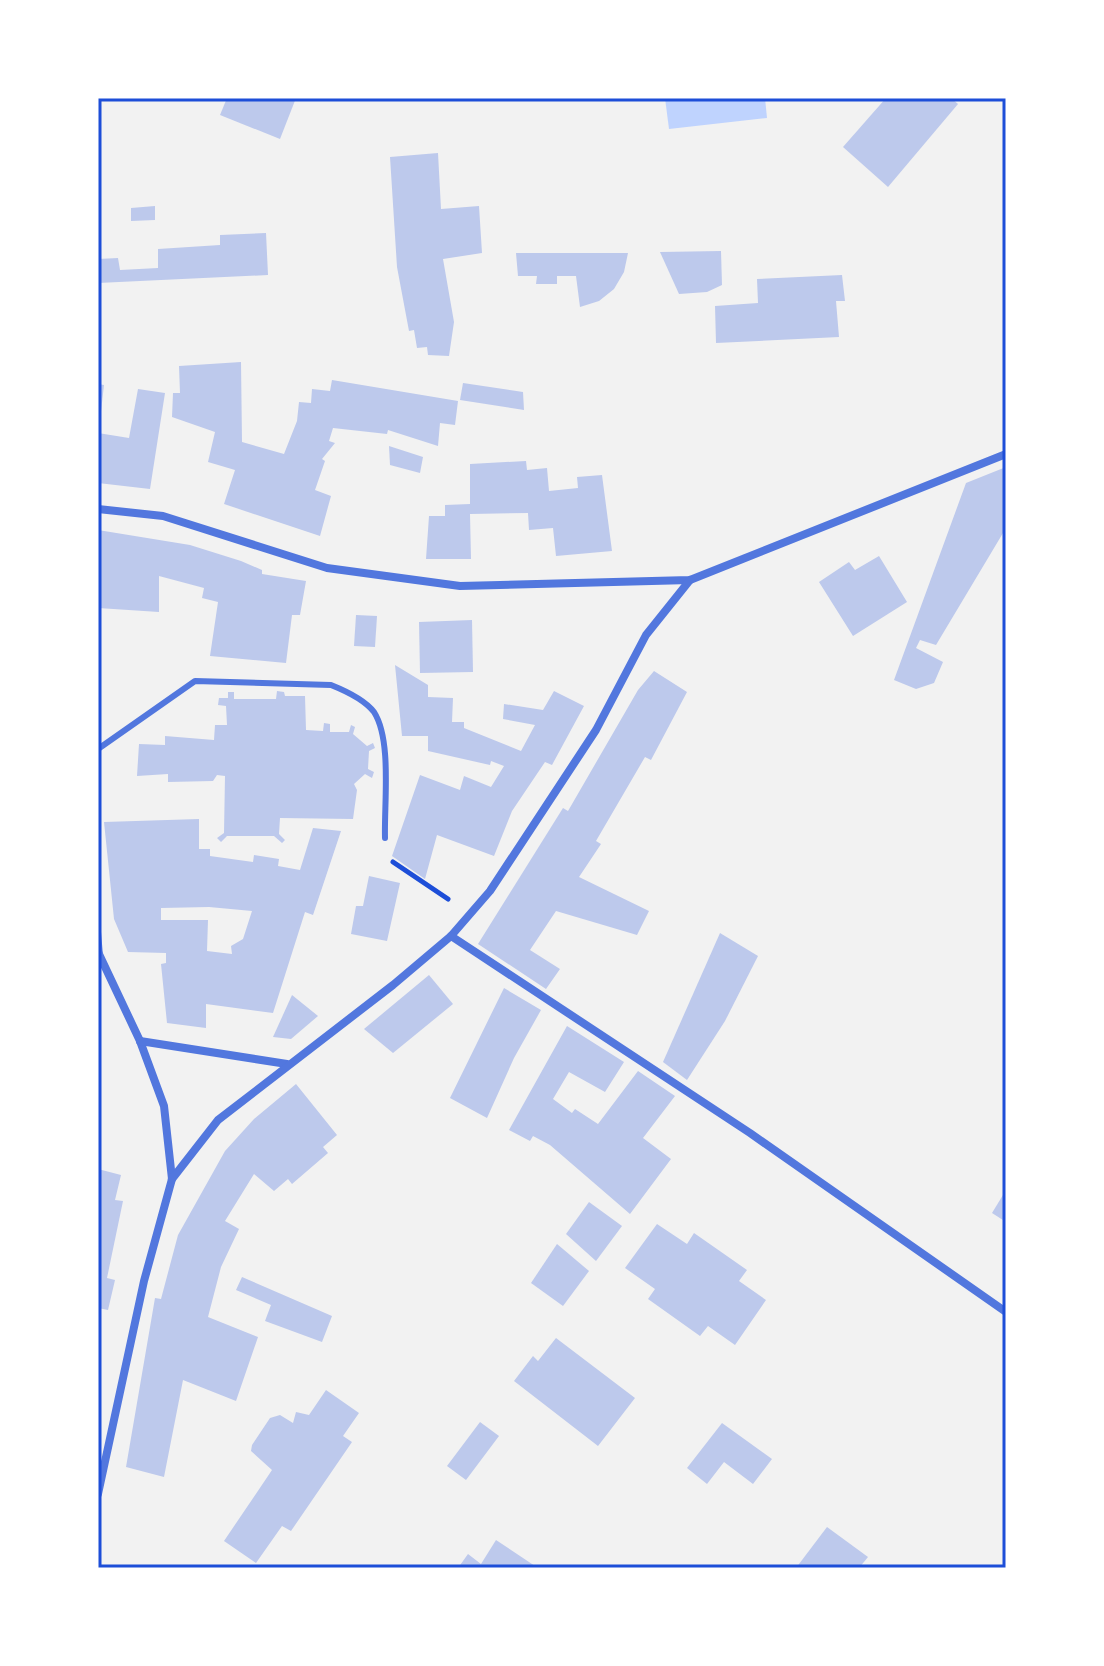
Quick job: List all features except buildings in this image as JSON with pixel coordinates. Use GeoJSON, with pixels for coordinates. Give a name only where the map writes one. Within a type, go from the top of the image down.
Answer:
{"type":"FeatureCollection","features":[{"type":"Feature","properties":{"kind":"street"},"geometry":{"type":"LineString","coordinates":[[98,509],[163,516],[327,568],[460,586],[690,580],[1006,454]]}},
{"type":"Feature","properties":{"kind":"street"},"geometry":{"type":"LineString","coordinates":[[172,1179],[218,1120],[393,985],[451,936],[490,891],[596,730],[646,635],[690,580]]}},
{"type":"Feature","properties":{"kind":"street"},"geometry":{"type":"LineString","coordinates":[[451,936],[750,1133],[1006,1312]]}},
{"type":"Feature","properties":{"kind":"street"},"geometry":{"type":"LineString","coordinates":[[98,1494],[144,1281],[172,1179],[164,1106],[140,1041],[99,955]]}},
{"type":"Feature","properties":{"kind":"street"},"geometry":{"type":"LineString","coordinates":[[140,1041],[287,1064]]}},
{"type":"Feature","properties":{"kind":"lane"},"geometry":{"type":"LineString","coordinates":[[98,749],[195,681],[331,685],[351,693],[372,709],[383,731],[385,838]]}},
{"type":"Feature","properties":{"kind":"lane"},"geometry":{"type":"LineString","coordinates":[[98,932],[99,955]]}},
{"type":"Feature","properties":{"kind":"path"},"geometry":{"type":"LineString","coordinates":[[385,838],[385,857],[470,914]]}},
{"type":"Feature","properties":{"kind":"water"},"geometry":{"type":"Polygon","coordinates":[[[665,98],[765,98],[767,118],[669,129],[665,98]]]}}]}
